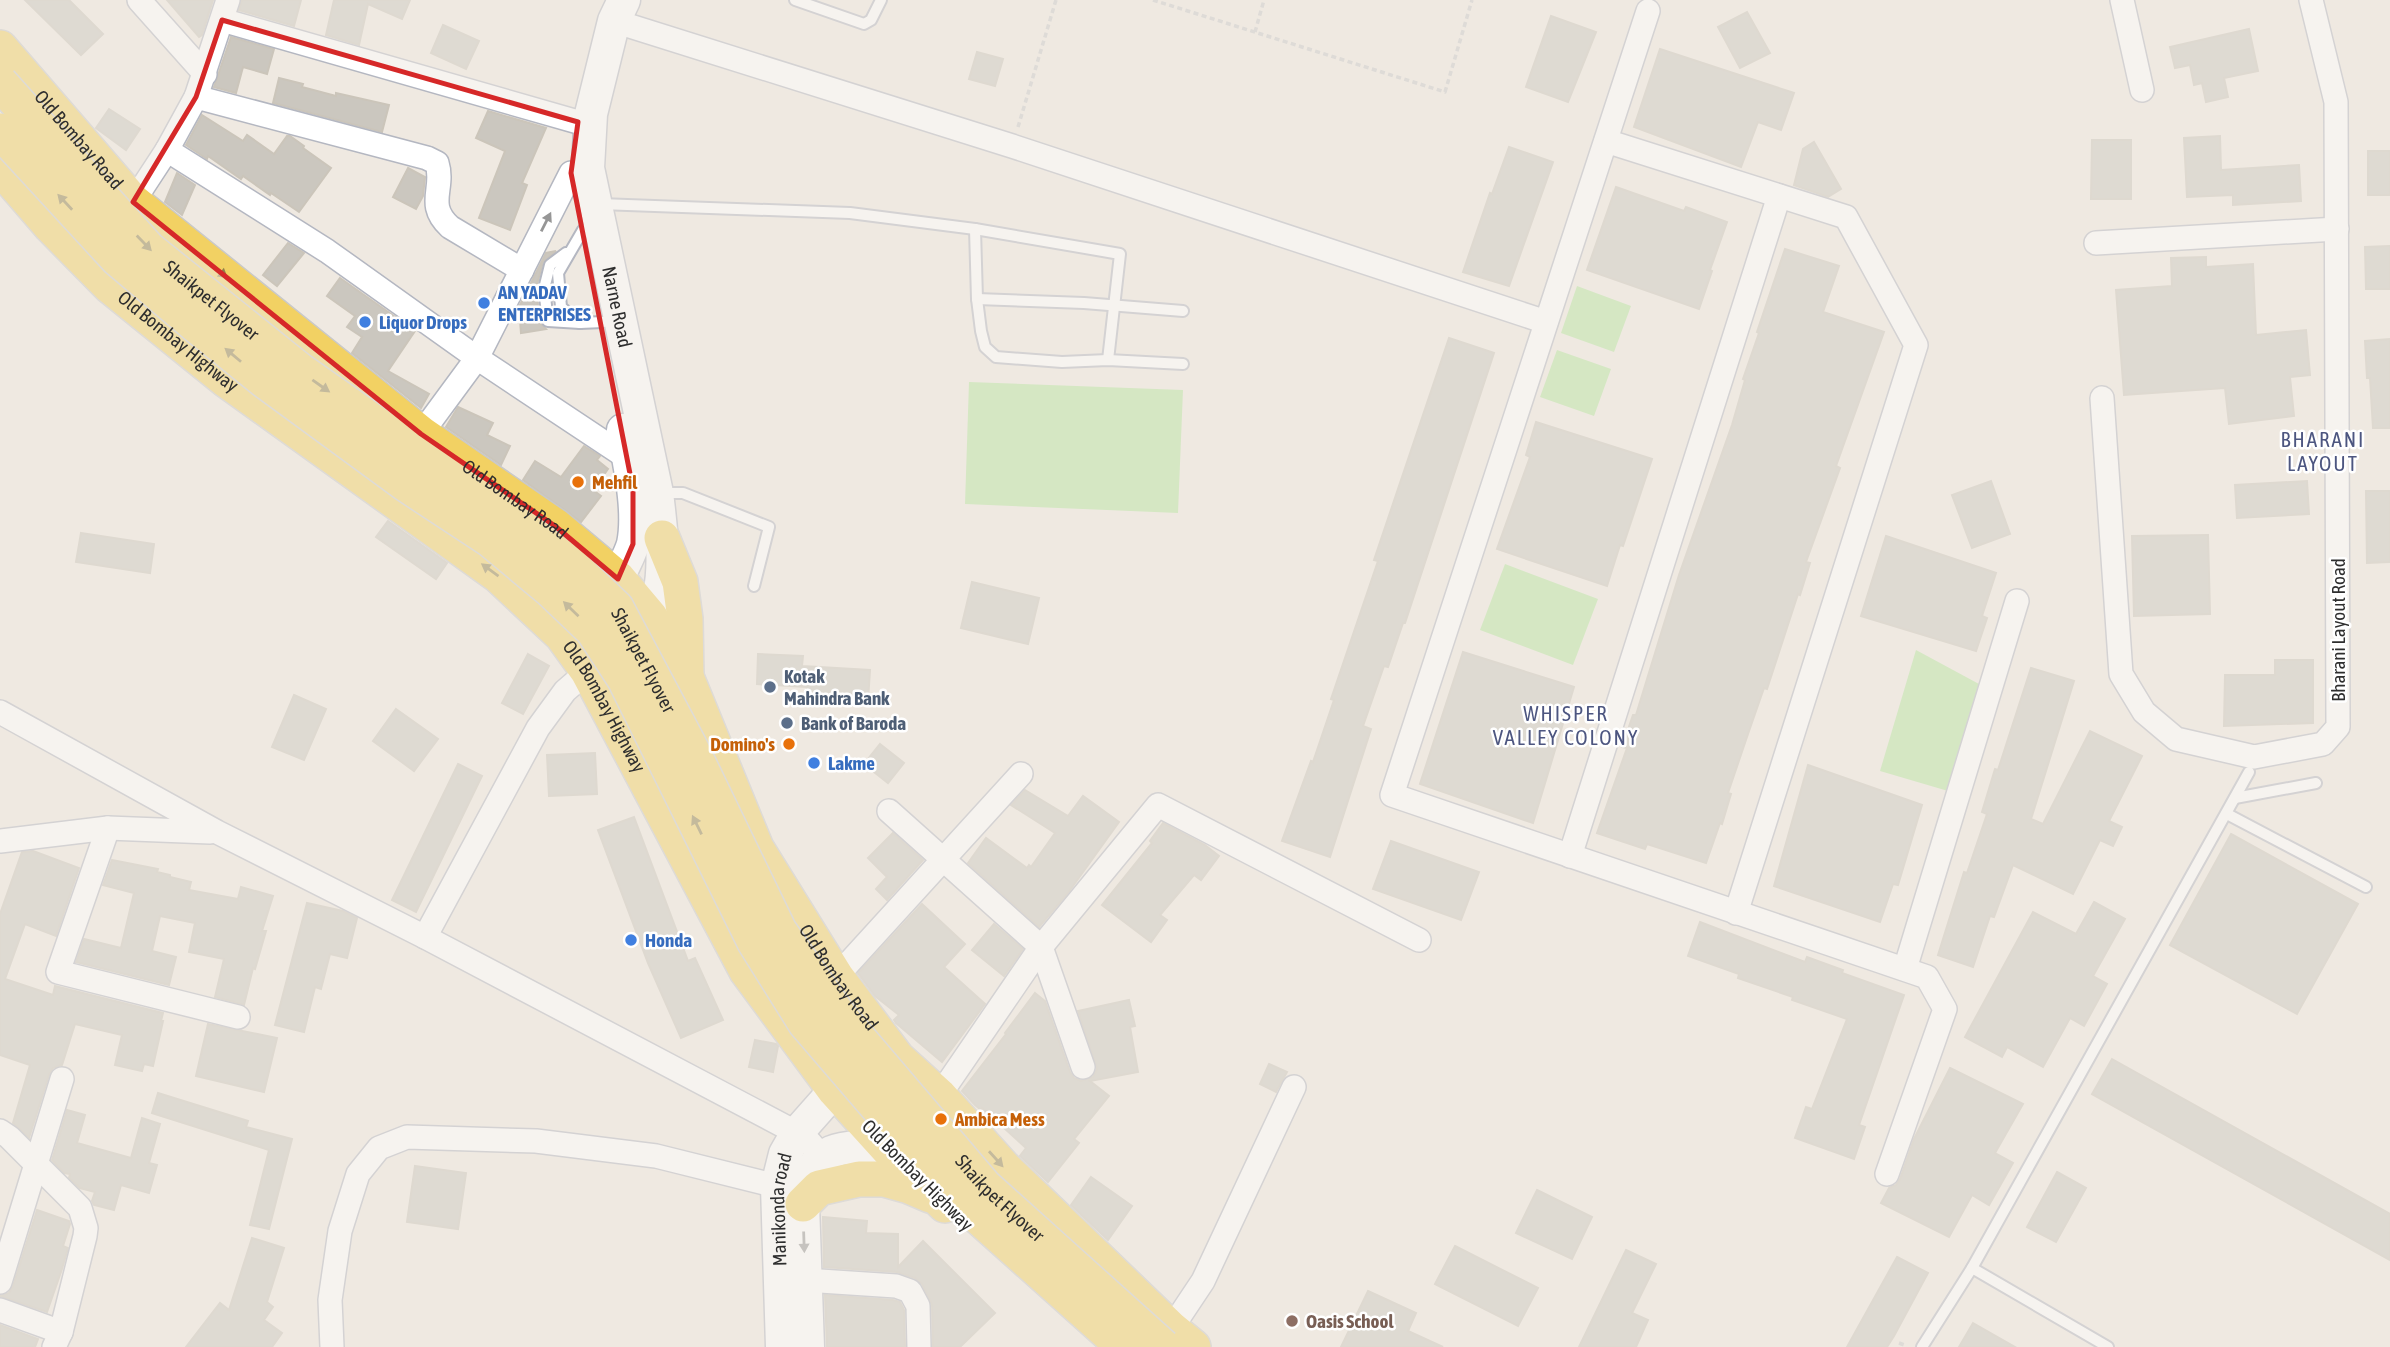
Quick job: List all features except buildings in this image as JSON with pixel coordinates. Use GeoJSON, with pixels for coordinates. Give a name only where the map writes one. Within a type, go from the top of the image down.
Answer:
{"type":"FeatureCollection","features":[{"type":"Feature","properties":{"kind":"main road","name":"Narne Road"},"geometry":{"type":"LineString","coordinates":[[615,7],[600,16],[586,70],[571,173],[582,228],[657,493],[662,538],[660,591],[650,617]]}},
{"type":"Feature","properties":{"kind":"main road","name":"Narne Road"},"geometry":{"type":"LineString","coordinates":[[615,7],[591,114],[582,228],[592,323],[629,459],[633,489],[633,544],[618,579]]}},
{"type":"Feature","properties":{"kind":"main road","name":"Old Bombay Road"},"geometry":{"type":"LineString","coordinates":[[0,48],[133,202],[421,434],[555,526],[618,579],[650,617],[686,677],[756,848],[836,977],[897,1058],[939,1096]]}},
{"type":"Feature","properties":{"kind":"main road","name":"Shaikpet Flyover"},"geometry":{"type":"LineString","coordinates":[[0,83],[148,249],[299,370],[503,513],[570,564],[616,608],[695,757],[779,931],[839,1016],[985,1187],[1176,1341]]}},
{"type":"Feature","properties":{"kind":"main road","name":"Shaikpet Flyover"},"geometry":{"type":"LineString","coordinates":[[0,131],[118,258],[177,308],[264,380],[406,484],[491,540],[551,590],[593,631],[625,679],[755,942],[805,1022],[953,1194],[1124,1347]]}},
{"type":"Feature","properties":{"kind":"main road","name":"Old Bombay Highway"},"geometry":{"type":"LineString","coordinates":[[0,167],[51,226],[110,286],[225,379],[498,575],[562,635],[588,671],[747,971],[835,1090],[939,1200],[1100,1347]]}},
{"type":"Feature","properties":{"kind":"main road"},"geometry":{"type":"LineString","coordinates":[[662,538],[680,582],[685,620],[686,677]]}},
{"type":"Feature","properties":{"kind":"main road"},"geometry":{"type":"LineString","coordinates":[[588,671],[650,617]]}},
{"type":"Feature","properties":{"kind":"main road","name":"Manikonda road"},"geometry":{"type":"LineString","coordinates":[[808,1347],[805,1280],[785,1154],[797,1133],[835,1090]]}},
{"type":"Feature","properties":{"kind":"main road"},"geometry":{"type":"LineString","coordinates":[[939,1096],[1003,1168],[1176,1341]]}},
{"type":"Feature","properties":{"kind":"main road","name":"Manikonda road"},"geometry":{"type":"LineString","coordinates":[[790,1195],[804,1186],[819,1158],[836,1149],[870,1147],[893,1154]]}},
{"type":"Feature","properties":{"kind":"main road"},"geometry":{"type":"LineString","coordinates":[[790,1195],[859,1179],[884,1180],[909,1186],[939,1200]]}},
{"type":"Feature","properties":{"kind":"main road","name":"Manikonda road"},"geometry":{"type":"LineString","coordinates":[[782,1347],[790,1195]]}},
{"type":"Feature","properties":{"kind":"street"},"geometry":{"type":"LineString","coordinates":[[139,0],[205,74]]}},
{"type":"Feature","properties":{"kind":"street"},"geometry":{"type":"LineString","coordinates":[[2122,0],[2143,90]]}},
{"type":"Feature","properties":{"kind":"street","name":"Bharani Layout Road"},"geometry":{"type":"LineString","coordinates":[[2102,398],[2121,674],[2144,712],[2176,739],[2254,757],[2323,744],[2338,727],[2336,102],[2311,0]]}},
{"type":"Feature","properties":{"kind":"street"},"geometry":{"type":"LineString","coordinates":[[615,7],[1012,146],[1546,322]]}},
{"type":"Feature","properties":{"kind":"street"},"geometry":{"type":"LineString","coordinates":[[133,202],[167,150],[196,97],[225,10],[578,122]]}},
{"type":"Feature","properties":{"kind":"street"},"geometry":{"type":"LineString","coordinates":[[1648,11],[1392,795],[1927,977],[1945,1009],[1887,1174]]}},
{"type":"Feature","properties":{"kind":"street"},"geometry":{"type":"LineString","coordinates":[[196,97],[427,158],[437,163],[439,170],[436,204],[441,219],[522,270]]}},
{"type":"Feature","properties":{"kind":"street"},"geometry":{"type":"LineString","coordinates":[[1606,141],[1846,216],[1916,345],[1737,913]]}},
{"type":"Feature","properties":{"kind":"street"},"geometry":{"type":"LineString","coordinates":[[167,150],[327,251],[477,358],[629,459]]}},
{"type":"Feature","properties":{"kind":"street"},"geometry":{"type":"LineString","coordinates":[[421,434],[477,358],[571,173]]}},
{"type":"Feature","properties":{"kind":"street"},"geometry":{"type":"LineString","coordinates":[[1570,856],[1779,195]]}},
{"type":"Feature","properties":{"kind":"street"},"geometry":{"type":"LineString","coordinates":[[2096,243],[2337,229]]}},
{"type":"Feature","properties":{"kind":"street"},"geometry":{"type":"LineString","coordinates":[[1905,969],[2017,601]]}},
{"type":"Feature","properties":{"kind":"street"},"geometry":{"type":"LineString","coordinates":[[425,937],[538,728],[565,691],[588,671]]}},
{"type":"Feature","properties":{"kind":"street"},"geometry":{"type":"LineString","coordinates":[[0,712],[217,832],[425,937],[797,1133],[810,1141],[819,1158]]}},
{"type":"Feature","properties":{"kind":"street"},"geometry":{"type":"LineString","coordinates":[[836,977],[1021,774]]}},
{"type":"Feature","properties":{"kind":"street"},"geometry":{"type":"LineString","coordinates":[[939,1096],[1041,947],[1158,805],[1419,940]]}},
{"type":"Feature","properties":{"kind":"street"},"geometry":{"type":"LineString","coordinates":[[889,811],[1041,947],[1083,1067]]}},
{"type":"Feature","properties":{"kind":"street"},"geometry":{"type":"LineString","coordinates":[[0,841],[108,828],[217,832]]}},
{"type":"Feature","properties":{"kind":"street"},"geometry":{"type":"LineString","coordinates":[[108,828],[58,972],[239,1017]]}},
{"type":"Feature","properties":{"kind":"street"},"geometry":{"type":"LineString","coordinates":[[0,1282],[62,1079]]}},
{"type":"Feature","properties":{"kind":"street"},"geometry":{"type":"LineString","coordinates":[[1176,1341],[1294,1087]]}},
{"type":"Feature","properties":{"kind":"street"},"geometry":{"type":"LineString","coordinates":[[0,1131],[80,1208],[86,1228],[57,1339],[0,1310]]}},
{"type":"Feature","properties":{"kind":"street"},"geometry":{"type":"LineString","coordinates":[[332,1347],[330,1300],[340,1231],[358,1174],[379,1149],[407,1137],[536,1140],[656,1156],[790,1195]]}},
{"type":"Feature","properties":{"kind":"street"},"geometry":{"type":"LineString","coordinates":[[805,1280],[896,1286],[910,1291],[918,1306],[919,1347]]}},
{"type":"Feature","properties":{"kind":"lane"},"geometry":{"type":"LineString","coordinates":[[795,0],[864,24],[871,20],[881,0]]}},
{"type":"Feature","properties":{"kind":"lane"},"geometry":{"type":"LineString","coordinates":[[592,323],[548,321],[544,289],[550,265],[582,228],[850,213],[975,229],[1120,254],[1108,360]]}},
{"type":"Feature","properties":{"kind":"lane"},"geometry":{"type":"LineString","coordinates":[[975,229],[977,299],[985,347],[996,357],[1062,362],[1108,360],[1183,364]]}},
{"type":"Feature","properties":{"kind":"lane"},"geometry":{"type":"LineString","coordinates":[[977,299],[1183,311]]}},
{"type":"Feature","properties":{"kind":"lane"},"geometry":{"type":"LineString","coordinates":[[657,493],[684,493],[769,527],[754,586]]}},
{"type":"Feature","properties":{"kind":"lane"},"geometry":{"type":"LineString","coordinates":[[1922,1347],[1972,1268],[2249,772]]}},
{"type":"Feature","properties":{"kind":"lane"},"geometry":{"type":"LineString","coordinates":[[2235,797],[2316,783]]}},
{"type":"Feature","properties":{"kind":"lane"},"geometry":{"type":"LineString","coordinates":[[2227,814],[2366,887]]}},
{"type":"Feature","properties":{"kind":"lane"},"geometry":{"type":"LineString","coordinates":[[1972,1268],[2108,1347]]}},
{"type":"Feature","properties":{"kind":"path"},"geometry":{"type":"LineString","coordinates":[[1012,146],[1056,0]]}},
{"type":"Feature","properties":{"kind":"path"},"geometry":{"type":"LineString","coordinates":[[1153,0],[1445,92],[1472,0]]}},
{"type":"Feature","properties":{"kind":"path"},"geometry":{"type":"LineString","coordinates":[[1255,32],[1264,0]]}},
{"type":"Feature","properties":{"kind":"path"},"geometry":{"type":"LineString","coordinates":[[1899,1343],[1909,1347]]}},
{"type":"Feature","properties":{"kind":"highlighted area"},"geometry":{"type":"Polygon","coordinates":[[[222,20],[578,122],[571,173],[633,489],[633,544],[618,579],[555,526],[421,434],[133,202],[196,97],[222,20]]]}},
{"type":"Feature","properties":{"kind":"green space"},"geometry":{"type":"Polygon","coordinates":[[[1577,286],[1631,306],[1614,352],[1561,333],[1577,286]]]}},
{"type":"Feature","properties":{"kind":"green space"},"geometry":{"type":"Polygon","coordinates":[[[1557,350],[1611,369],[1594,416],[1540,397],[1557,350]]]}},
{"type":"Feature","properties":{"kind":"green space"},"geometry":{"type":"Polygon","coordinates":[[[969,382],[1183,390],[1178,513],[965,504],[969,382]]]}},
{"type":"Feature","properties":{"kind":"green space"},"geometry":{"type":"Polygon","coordinates":[[[1505,564],[1598,599],[1573,665],[1480,630],[1505,564]]]}},
{"type":"Feature","properties":{"kind":"green space"},"geometry":{"type":"Polygon","coordinates":[[[1916,650],[1979,684],[1948,791],[1880,771],[1916,650]]]}},
{"type":"Feature","properties":{"kind":"place","name":"AN YADAV ENTERPRISES"},"geometry":{"type":"Point","coordinates":[484,303]}},
{"type":"Feature","properties":{"kind":"place","name":"Liquor Drops"},"geometry":{"type":"Point","coordinates":[365,322]}},
{"type":"Feature","properties":{"kind":"place","name":"Mehfil"},"geometry":{"type":"Point","coordinates":[578,482]}},
{"type":"Feature","properties":{"kind":"place","name":"Kotak Mahindra Bank"},"geometry":{"type":"Point","coordinates":[770,687]}},
{"type":"Feature","properties":{"kind":"place","name":"Bank of Baroda"},"geometry":{"type":"Point","coordinates":[787,723]}},
{"type":"Feature","properties":{"kind":"place","name":"Domino's"},"geometry":{"type":"Point","coordinates":[789,744]}},
{"type":"Feature","properties":{"kind":"place","name":"Lakme"},"geometry":{"type":"Point","coordinates":[814,763]}},
{"type":"Feature","properties":{"kind":"place","name":"Honda"},"geometry":{"type":"Point","coordinates":[631,940]}},
{"type":"Feature","properties":{"kind":"place","name":"Ambica Mess"},"geometry":{"type":"Point","coordinates":[941,1119]}},
{"type":"Feature","properties":{"kind":"place","name":"Oasis School"},"geometry":{"type":"Point","coordinates":[1292,1321]}},
{"type":"Feature","properties":{"kind":"district","name":"BHARANI LAYOUT"},"geometry":{"type":"Point","coordinates":[2323,452]}},
{"type":"Feature","properties":{"kind":"district","name":"WHISPER VALLEY COLONY"},"geometry":{"type":"Point","coordinates":[1566,726]}}]}
